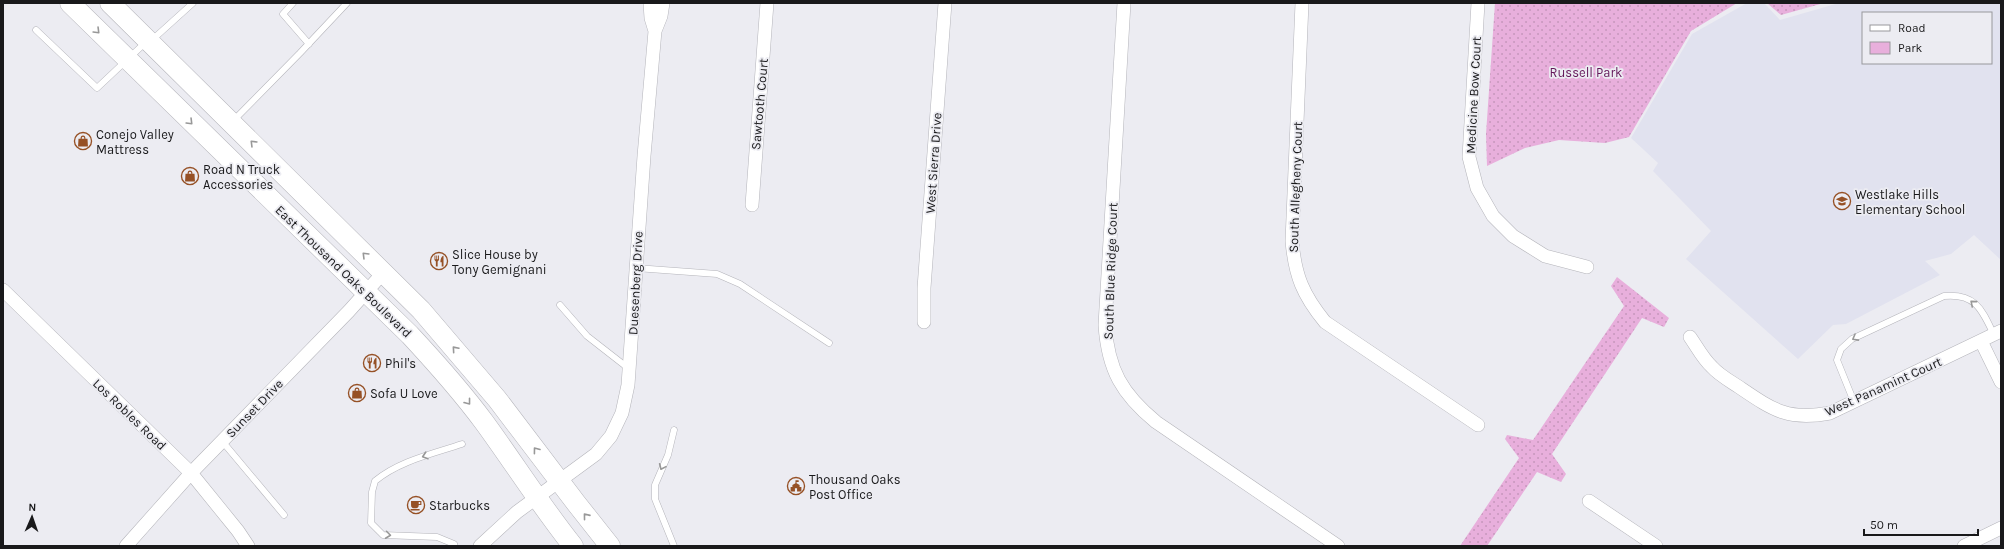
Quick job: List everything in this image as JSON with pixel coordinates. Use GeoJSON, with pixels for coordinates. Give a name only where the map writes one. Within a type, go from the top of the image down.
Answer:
{"type":"FeatureCollection","features":[{"type":"Feature","properties":{"kind":"main road","name":"East Thousand Oaks Boulevard"},"geometry":{"type":"LineString","coordinates":[[70,3],[410,335],[450,379],[493,435],[573,546]]}},
{"type":"Feature","properties":{"kind":"main road","name":"East Thousand Oaks Boulevard"},"geometry":{"type":"LineString","coordinates":[[110,3],[421,310],[497,399],[610,546]]}},
{"type":"Feature","properties":{"kind":"street","name":"Duesenberg Drive"},"geometry":{"type":"LineString","coordinates":[[650,3],[650,18],[655,31]]}},
{"type":"Feature","properties":{"kind":"street","name":"Duesenberg Drive"},"geometry":{"type":"LineString","coordinates":[[480,546],[514,515],[596,454],[611,436],[622,413],[628,385],[655,31],[661,16],[663,3]]}},
{"type":"Feature","properties":{"kind":"street","name":"Sawtooth Court"},"geometry":{"type":"LineString","coordinates":[[752,205],[767,3]]}},
{"type":"Feature","properties":{"kind":"street","name":"West Sierra Drive"},"geometry":{"type":"LineString","coordinates":[[924,322],[925,280],[945,3]]}},
{"type":"Feature","properties":{"kind":"street","name":"South Blue Ridge Court"},"geometry":{"type":"LineString","coordinates":[[1124,3],[1105,325],[1107,348],[1113,370],[1131,399],[1156,422],[1338,546]]}},
{"type":"Feature","properties":{"kind":"street","name":"South Allegheny Court"},"geometry":{"type":"LineString","coordinates":[[1302,3],[1292,241],[1293,261],[1300,284],[1312,306],[1325,322],[1478,425]]}},
{"type":"Feature","properties":{"kind":"street","name":"Medicine Bow Court"},"geometry":{"type":"LineString","coordinates":[[1478,3],[1469,157],[1477,188],[1493,216],[1513,236],[1545,256],[1587,267]]}},
{"type":"Feature","properties":{"kind":"street","name":"Sunset Drive"},"geometry":{"type":"LineString","coordinates":[[126,546],[191,473],[366,293],[383,273]]}},
{"type":"Feature","properties":{"kind":"street","name":"Los Robles Road"},"geometry":{"type":"LineString","coordinates":[[3,290],[191,473],[238,530],[248,546]]}},
{"type":"Feature","properties":{"kind":"street","name":"West Panamint Court"},"geometry":{"type":"LineString","coordinates":[[1690,337],[1711,367],[1765,405],[1779,412],[1796,416],[1814,416],[1830,413],[1998,333]]}},
{"type":"Feature","properties":{"kind":"street"},"geometry":{"type":"LineString","coordinates":[[1981,341],[2001,382]]}},
{"type":"Feature","properties":{"kind":"street"},"geometry":{"type":"LineString","coordinates":[[1589,501],[1656,546]]}},
{"type":"Feature","properties":{"kind":"street"},"geometry":{"type":"LineString","coordinates":[[1964,546],[2001,528]]}},
{"type":"Feature","properties":{"kind":"lane"},"geometry":{"type":"LineString","coordinates":[[36,30],[97,88],[127,59],[193,3]]}},
{"type":"Feature","properties":{"kind":"lane"},"geometry":{"type":"LineString","coordinates":[[293,3],[282,14],[309,44]]}},
{"type":"Feature","properties":{"kind":"lane"},"geometry":{"type":"LineString","coordinates":[[232,122],[347,3]]}},
{"type":"Feature","properties":{"kind":"lane"},"geometry":{"type":"LineString","coordinates":[[636,268],[717,274],[740,284],[830,343]]}},
{"type":"Feature","properties":{"kind":"lane"},"geometry":{"type":"LineString","coordinates":[[1854,402],[1837,360],[1841,349],[1852,339],[1944,296],[1958,295],[1971,299],[1998,333]]}},
{"type":"Feature","properties":{"kind":"lane"},"geometry":{"type":"LineString","coordinates":[[560,305],[587,336],[629,369]]}},
{"type":"Feature","properties":{"kind":"lane"},"geometry":{"type":"LineString","coordinates":[[674,430],[668,455],[655,485],[655,499],[674,546]]}},
{"type":"Feature","properties":{"kind":"lane"},"geometry":{"type":"LineString","coordinates":[[222,441],[284,515]]}},
{"type":"Feature","properties":{"kind":"lane"},"geometry":{"type":"LineString","coordinates":[[454,544],[437,537],[383,535],[371,523],[371,506],[375,481],[387,471],[413,460],[462,444]]}},
{"type":"Feature","properties":{"kind":"shaded area","name":"Westlake Hills Elementary School"},"geometry":{"type":"Polygon","coordinates":[[[1747,3],[1764,3],[1780,20],[1839,3],[2001,3],[2001,260],[1974,235],[1951,254],[1925,261],[1940,275],[1846,324],[1833,325],[1798,359],[1686,259],[1711,231],[1653,171],[1658,163],[1631,138],[1692,34],[1747,3]]]}},
{"type":"Feature","properties":{"kind":"green space","name":"Russell Park"},"geometry":{"type":"Polygon","coordinates":[[[1495,3],[1737,3],[1691,31],[1629,137],[1605,143],[1559,140],[1525,148],[1487,166],[1486,134],[1495,3]]]}},
{"type":"Feature","properties":{"kind":"green space"},"geometry":{"type":"Polygon","coordinates":[[[1767,3],[1824,3],[1781,15],[1767,3]]]}},
{"type":"Feature","properties":{"kind":"green space"},"geometry":{"type":"Polygon","coordinates":[[[1617,277],[1669,318],[1664,327],[1642,318],[1552,454],[1566,474],[1561,482],[1537,472],[1487,546],[1460,546],[1519,458],[1505,439],[1507,435],[1533,440],[1624,306],[1611,286],[1617,277]]]}},
{"type":"Feature","properties":{"kind":"place","name":"Conejo Valley Mattress"},"geometry":{"type":"Point","coordinates":[83,141]}},
{"type":"Feature","properties":{"kind":"place","name":"Road N Truck Accessories"},"geometry":{"type":"Point","coordinates":[190,176]}},
{"type":"Feature","properties":{"kind":"place","name":"Westlake Hills Elementary School"},"geometry":{"type":"Point","coordinates":[1842,201]}},
{"type":"Feature","properties":{"kind":"place","name":"Slice House by Tony Gemignani"},"geometry":{"type":"Point","coordinates":[439,261]}},
{"type":"Feature","properties":{"kind":"place","name":"Phil's"},"geometry":{"type":"Point","coordinates":[372,363]}},
{"type":"Feature","properties":{"kind":"place","name":"Sofa U Love"},"geometry":{"type":"Point","coordinates":[357,393]}},
{"type":"Feature","properties":{"kind":"place","name":"Thousand Oaks Post Office"},"geometry":{"type":"Point","coordinates":[796,486]}},
{"type":"Feature","properties":{"kind":"place","name":"Starbucks"},"geometry":{"type":"Point","coordinates":[416,505]}}]}
